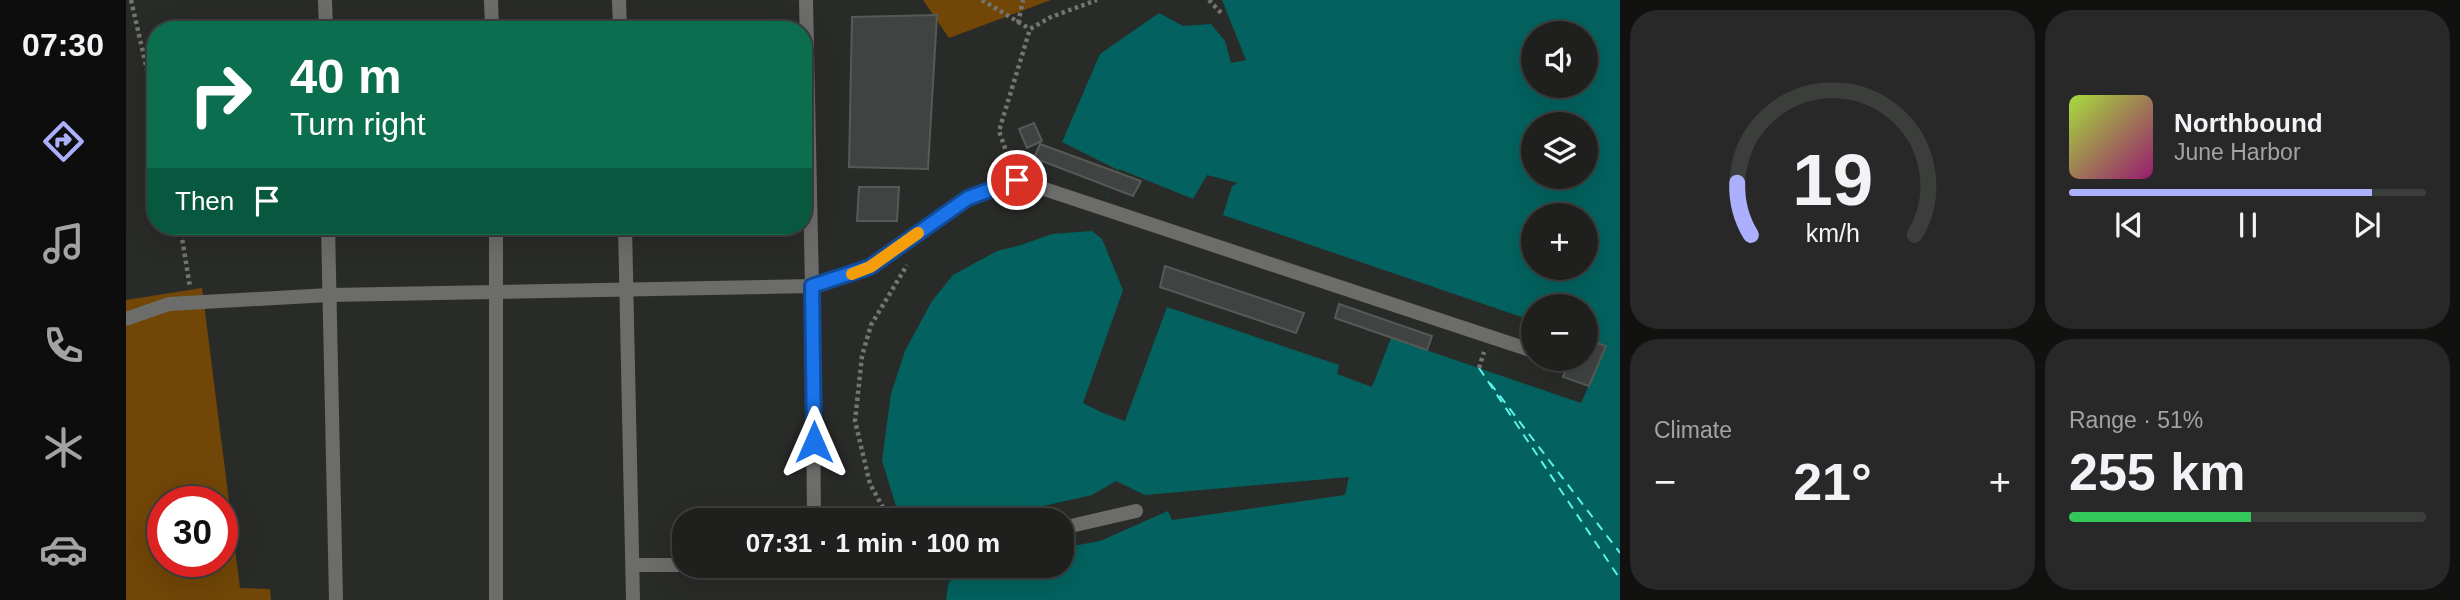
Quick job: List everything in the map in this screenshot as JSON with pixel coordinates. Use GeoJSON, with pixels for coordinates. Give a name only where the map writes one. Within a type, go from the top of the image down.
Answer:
{"type":"FeatureCollection","features":[{"type":"Feature","properties":{"kind":"street"},"geometry":{"type":"LineString","coordinates":[[325,0],[326,21]]}},
{"type":"Feature","properties":{"kind":"street"},"geometry":{"type":"LineString","coordinates":[[491,0],[492,21]]}},
{"type":"Feature","properties":{"kind":"street"},"geometry":{"type":"LineString","coordinates":[[620,0],[620,21]]}},
{"type":"Feature","properties":{"kind":"street"},"geometry":{"type":"LineString","coordinates":[[806,0],[806,21]]}},
{"type":"Feature","properties":{"kind":"street"},"geometry":{"type":"LineString","coordinates":[[126,319],[169,304],[329,295],[812,286],[870,267],[968,198],[1017,180],[1521,347]]}},
{"type":"Feature","properties":{"kind":"street"},"geometry":{"type":"LineString","coordinates":[[328,235],[336,600]]}},
{"type":"Feature","properties":{"kind":"street"},"geometry":{"type":"LineString","coordinates":[[496,235],[496,600]]}},
{"type":"Feature","properties":{"kind":"street"},"geometry":{"type":"LineString","coordinates":[[625,235],[634,600]]}},
{"type":"Feature","properties":{"kind":"street"},"geometry":{"type":"LineString","coordinates":[[811,235],[814,508]]}},
{"type":"Feature","properties":{"kind":"street"},"geometry":{"type":"LineString","coordinates":[[1074,525],[1136,511]]}},
{"type":"Feature","properties":{"kind":"street"},"geometry":{"type":"LineString","coordinates":[[633,565],[672,565]]}},
{"type":"Feature","properties":{"kind":"path"},"geometry":{"type":"LineString","coordinates":[[131,0],[147,70]]}},
{"type":"Feature","properties":{"kind":"path"},"geometry":{"type":"LineString","coordinates":[[982,0],[1030,29]]}},
{"type":"Feature","properties":{"kind":"path"},"geometry":{"type":"LineString","coordinates":[[1018,23],[1023,0]]}},
{"type":"Feature","properties":{"kind":"path"},"geometry":{"type":"LineString","coordinates":[[1017,180],[999,131],[1030,29],[1051,17],[1097,0]]}},
{"type":"Feature","properties":{"kind":"path"},"geometry":{"type":"LineString","coordinates":[[1209,0],[1222,15]]}},
{"type":"Feature","properties":{"kind":"path"},"geometry":{"type":"LineString","coordinates":[[182,235],[193,303]]}},
{"type":"Feature","properties":{"kind":"path"},"geometry":{"type":"LineString","coordinates":[[883,508],[870,484],[855,421],[862,356],[871,325],[911,258]]}},
{"type":"Feature","properties":{"kind":"shaded area"},"geometry":{"type":"Polygon","coordinates":[[[923,0],[1051,0],[949,38],[923,0]]]}},
{"type":"Feature","properties":{"kind":"shaded area"},"geometry":{"type":"Polygon","coordinates":[[[202,288],[227,486],[147,486],[147,577],[238,577],[238,572],[240,588],[270,589],[271,600],[126,600],[126,300],[202,288]]]}},
{"type":"Feature","properties":{"kind":"water"},"geometry":{"type":"Polygon","coordinates":[[[1222,0],[1620,0],[1620,600],[946,600],[952,578],[1074,578],[1074,508],[896,508],[882,460],[891,394],[905,351],[932,301],[953,275],[997,251],[1052,234],[1092,231],[1118,170],[1062,142],[1100,54],[1159,13],[1183,26],[1211,24],[1225,41],[1231,63],[1246,60],[1222,0]]]}},
{"type":"Feature","properties":{"kind":"pier"},"geometry":{"type":"Polygon","coordinates":[[[1119,169],[1193,199],[1207,175],[1238,183],[1232,186],[1223,215],[1521,317],[1521,371],[1595,371],[1581,403],[1391,338],[1372,387],[1337,374],[1339,365],[1167,307],[1125,421],[1083,403],[1123,290],[1102,239],[1092,231],[1119,169]]]}},
{"type":"Feature","properties":{"kind":"pier"},"geometry":{"type":"Polygon","coordinates":[[[1598,343],[1606,346],[1598,364],[1598,343]]]}},
{"type":"Feature","properties":{"kind":"pier"},"geometry":{"type":"Polygon","coordinates":[[[1349,477],[1345,495],[1172,520],[1168,511],[1100,541],[1074,546],[1074,508],[1035,508],[1092,495],[1116,481],[1145,495],[1349,477]]]}},
{"type":"Feature","properties":{"kind":"building"},"geometry":{"type":"Polygon","coordinates":[[[937,15],[928,169],[849,167],[852,17],[937,15]]]}},
{"type":"Feature","properties":{"kind":"building"},"geometry":{"type":"Polygon","coordinates":[[[1034,123],[1042,141],[1027,148],[1019,129],[1034,123]]]}},
{"type":"Feature","properties":{"kind":"building"},"geometry":{"type":"Polygon","coordinates":[[[1040,144],[1141,181],[1133,196],[1034,158],[1040,144]]]}},
{"type":"Feature","properties":{"kind":"building"},"geometry":{"type":"Polygon","coordinates":[[[859,187],[899,187],[897,221],[857,221],[859,187]]]}},
{"type":"Feature","properties":{"kind":"building"},"geometry":{"type":"Polygon","coordinates":[[[1165,266],[1304,313],[1296,333],[1160,287],[1165,266]]]}},
{"type":"Feature","properties":{"kind":"building"},"geometry":{"type":"Polygon","coordinates":[[[1339,304],[1432,336],[1427,350],[1335,318],[1339,304]]]}},
{"type":"Feature","properties":{"kind":"building"},"geometry":{"type":"Polygon","coordinates":[[[1598,343],[1606,346],[1598,365],[1598,343]]]}},
{"type":"Feature","properties":{"kind":"building"},"geometry":{"type":"Polygon","coordinates":[[[1565,371],[1595,371],[1589,386],[1563,377],[1565,371]]]}},
{"type":"Feature","properties":{"kind":"ferry route"},"geometry":{"type":"LineString","coordinates":[[1479,368],[1620,579]]}},
{"type":"Feature","properties":{"kind":"ferry route"},"geometry":{"type":"LineString","coordinates":[[1490,383],[1620,553]]}},
{"type":"Feature","properties":{"kind":"slow traffic"},"geometry":{"type":"LineString","coordinates":[[852,274],[870,267],[918,233]]}},
{"type":"Feature","properties":{"kind":"route"},"geometry":{"type":"LineString","coordinates":[[814,442],[812,286],[870,267],[968,198],[1017,180]]}}]}
